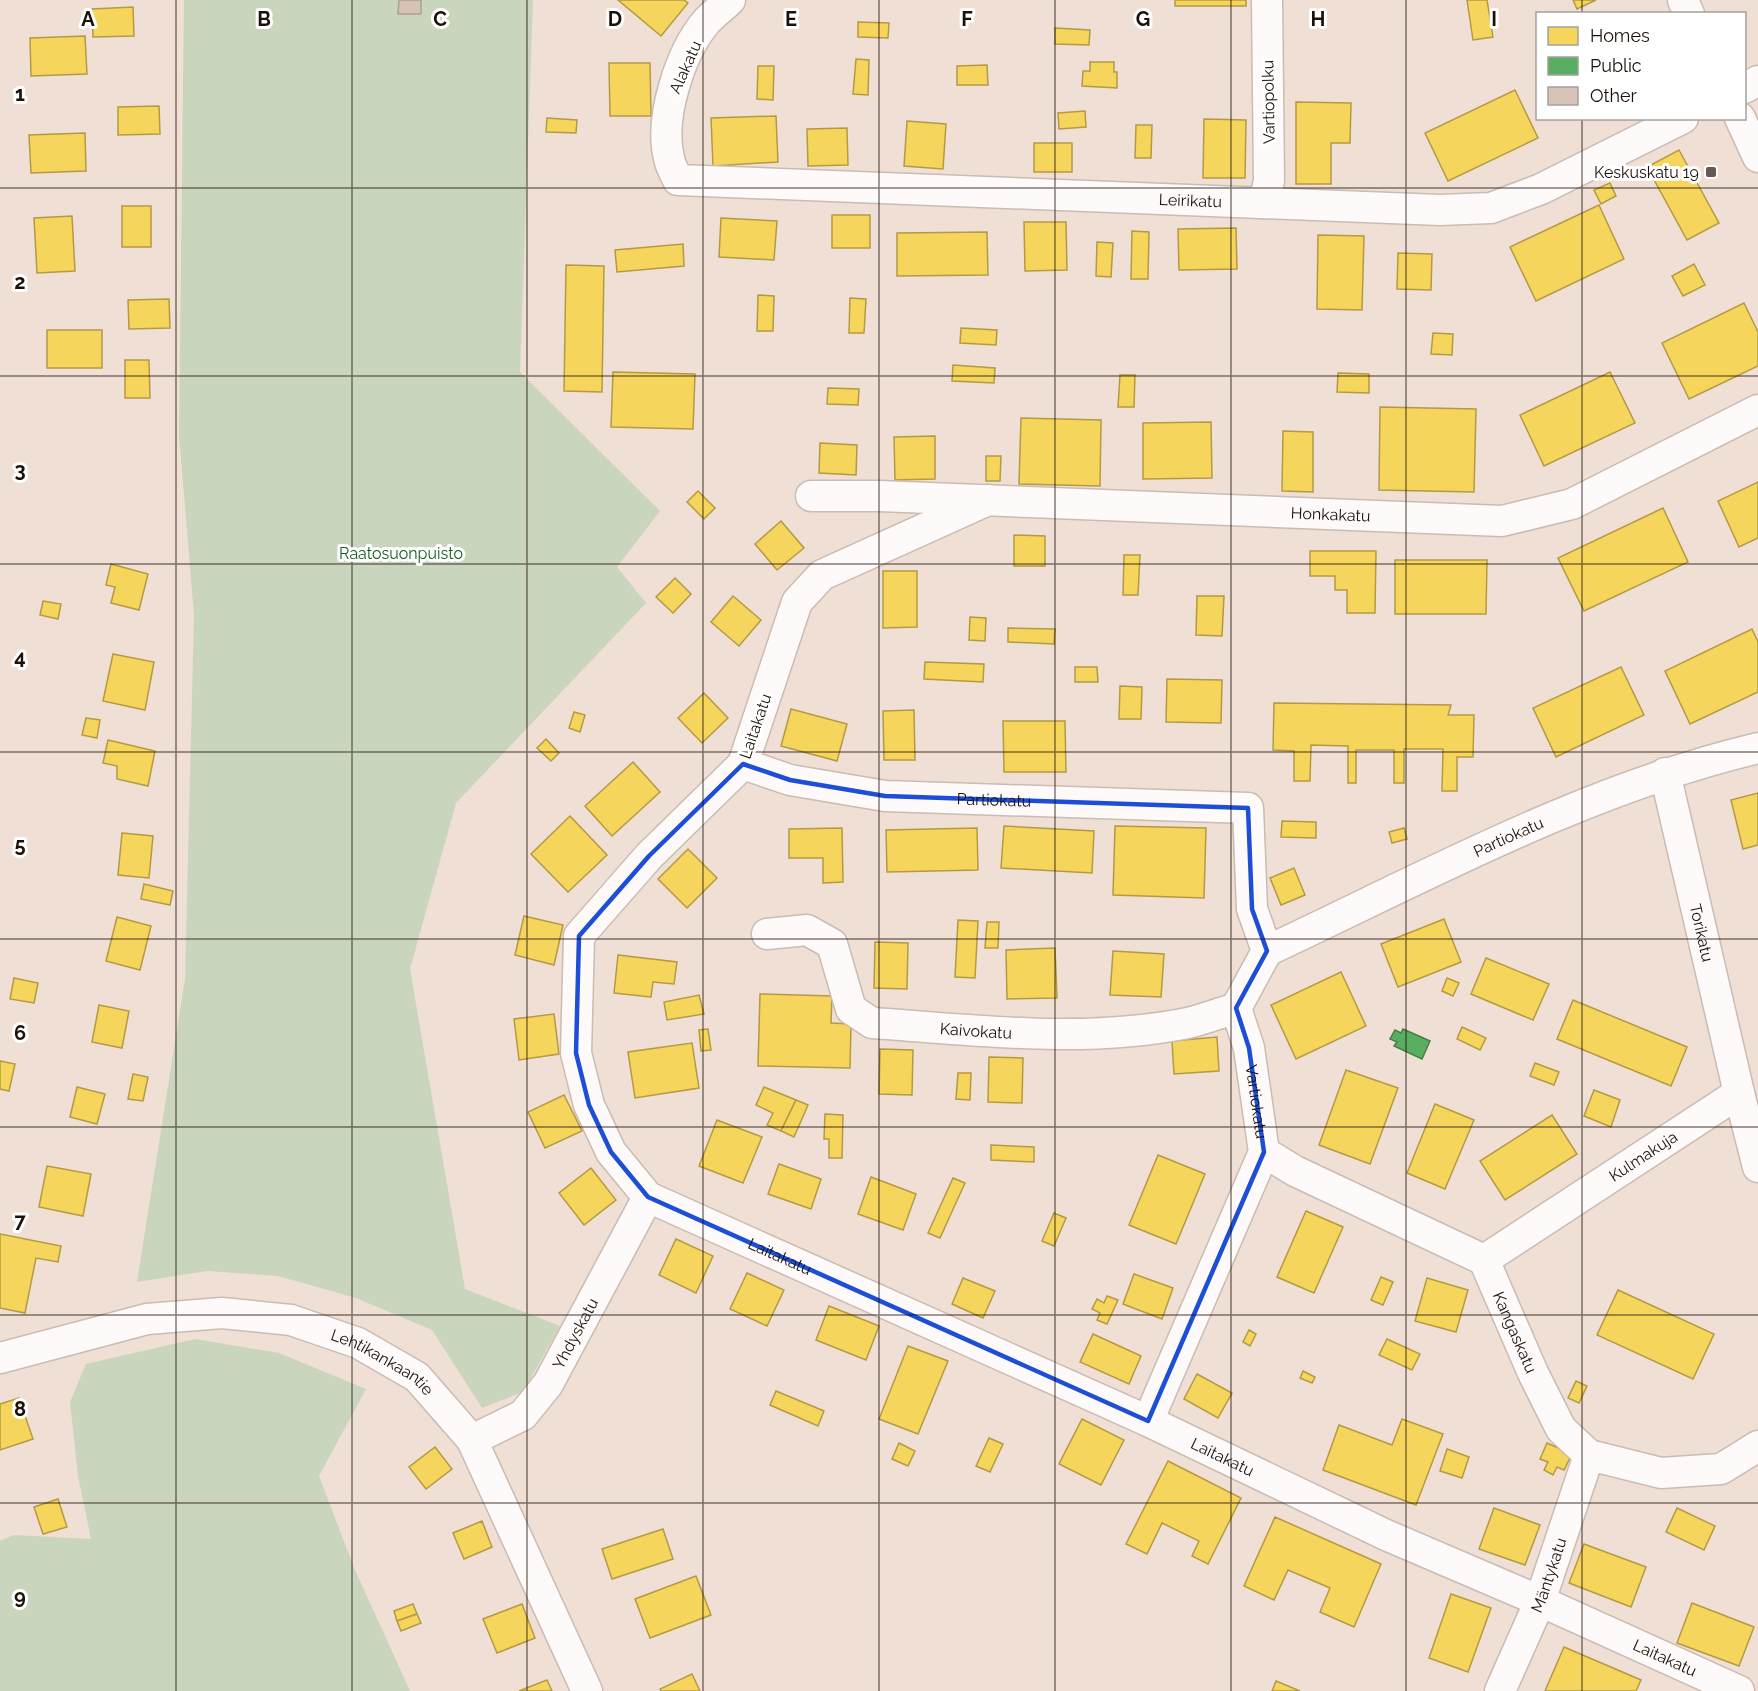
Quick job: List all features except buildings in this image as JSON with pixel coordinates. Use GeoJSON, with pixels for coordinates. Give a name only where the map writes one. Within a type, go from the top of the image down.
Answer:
{"type":"FeatureCollection","features":[{"type":"Feature","properties":{"kind":"street","name":"Alakatu"},"geometry":{"type":"LineString","coordinates":[[678,180],[669,158],[667,128],[672,91],[683,62],[705,23],[730,0]]}},
{"type":"Feature","properties":{"kind":"street","name":"Vartiopolku"},"geometry":{"type":"LineString","coordinates":[[1264,203],[1269,181],[1267,0]]}},
{"type":"Feature","properties":{"kind":"street","name":"Leirikatu"},"geometry":{"type":"LineString","coordinates":[[678,180],[1440,210],[1491,208],[1541,189],[1679,120]]}},
{"type":"Feature","properties":{"kind":"street"},"geometry":{"type":"LineString","coordinates":[[1741,120],[1758,157]]}},
{"type":"Feature","properties":{"kind":"street","name":"Honkakatu"},"geometry":{"type":"LineString","coordinates":[[811,496],[879,496],[1502,521],[1572,504],[1758,410]]}},
{"type":"Feature","properties":{"kind":"street","name":"Laitakatu"},"geometry":{"type":"LineString","coordinates":[[988,500],[822,574],[797,602],[743,764],[649,856],[579,936],[576,1053],[589,1105],[612,1152],[648,1197],[1148,1421],[1386,1534],[1540,1600],[1738,1691]]}},
{"type":"Feature","properties":{"kind":"street","name":"Partiokatu"},"geometry":{"type":"LineString","coordinates":[[743,764],[790,780],[885,796],[1248,808],[1252,909],[1267,951],[1602,795],[1665,773],[1758,748]]}},
{"type":"Feature","properties":{"kind":"street","name":"Torikatu"},"geometry":{"type":"LineString","coordinates":[[1665,773],[1739,1092]]}},
{"type":"Feature","properties":{"kind":"street","name":"Kaivokatu"},"geometry":{"type":"LineString","coordinates":[[767,934],[807,930],[832,944],[851,1009],[872,1023],[1053,1036],[1149,1029],[1191,1022],[1236,1008]]}},
{"type":"Feature","properties":{"kind":"street"},"geometry":{"type":"LineString","coordinates":[[1236,1008],[1267,951]]}},
{"type":"Feature","properties":{"kind":"street","name":"Vartiokatu"},"geometry":{"type":"LineString","coordinates":[[1148,1421],[1264,1152],[1249,1048],[1236,1008]]}},
{"type":"Feature","properties":{"kind":"street"},"geometry":{"type":"LineString","coordinates":[[1739,1092],[1758,1167]]}},
{"type":"Feature","properties":{"kind":"street","name":"Kulmakuja"},"geometry":{"type":"LineString","coordinates":[[1484,1260],[1739,1092]]}},
{"type":"Feature","properties":{"kind":"street"},"geometry":{"type":"LineString","coordinates":[[1264,1152],[1295,1171],[1484,1260]]}},
{"type":"Feature","properties":{"kind":"street","name":"Yhdyskatu"},"geometry":{"type":"LineString","coordinates":[[472,1440],[523,1415],[548,1384],[648,1197]]}},
{"type":"Feature","properties":{"kind":"street","name":"Kangaskatu"},"geometry":{"type":"LineString","coordinates":[[1484,1260],[1533,1373],[1561,1429],[1589,1455],[1661,1473],[1721,1469],[1758,1446]]}},
{"type":"Feature","properties":{"kind":"street","name":"Lehtikankaantie"},"geometry":{"type":"LineString","coordinates":[[0,1358],[147,1319],[222,1313],[291,1320],[358,1343],[417,1377],[472,1440],[587,1691]]}},
{"type":"Feature","properties":{"kind":"street","name":"Mäntykatu"},"geometry":{"type":"LineString","coordinates":[[1500,1691],[1540,1600],[1589,1455]]}},
{"type":"Feature","properties":{"kind":"highlighted area"},"geometry":{"type":"Polygon","coordinates":[[[743,764],[790,780],[885,796],[1248,808],[1252,909],[1267,951],[1236,1008],[1249,1048],[1264,1152],[1148,1421],[648,1197],[611,1152],[589,1105],[576,1053],[579,936],[649,856],[743,764]]]}},
{"type":"Feature","properties":{"kind":"green space","name":"Raatosuonpuisto"},"geometry":{"type":"Polygon","coordinates":[[[184,0],[533,0],[520,372],[660,511],[617,567],[646,603],[456,803],[410,969],[465,1289],[560,1326],[523,1392],[482,1408],[432,1330],[356,1298],[278,1276],[207,1271],[137,1282],[185,979],[194,615],[179,435],[184,0]]]}},
{"type":"Feature","properties":{"kind":"green space"},"geometry":{"type":"Polygon","coordinates":[[[195,1339],[279,1353],[366,1389],[319,1476],[355,1570],[410,1691],[0,1691],[0,1541],[14,1535],[91,1539],[78,1476],[70,1402],[86,1364],[195,1339]]]}},
{"type":"Feature","properties":{"kind":"place","name":"Keskuskatu 19"},"geometry":{"type":"Point","coordinates":[1711,172]}}]}
